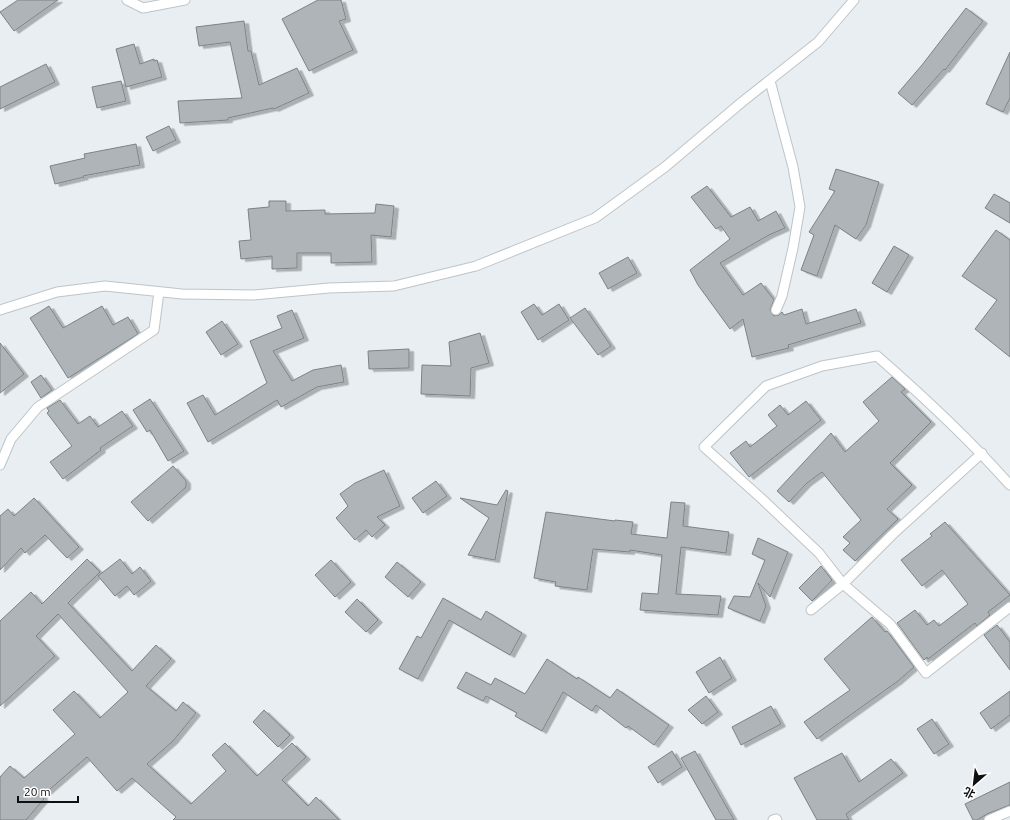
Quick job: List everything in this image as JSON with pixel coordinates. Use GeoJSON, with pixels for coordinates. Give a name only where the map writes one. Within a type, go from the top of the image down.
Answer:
{"type":"FeatureCollection","features":[{"type":"Feature","properties":{"kind":"lane"},"geometry":{"type":"LineString","coordinates":[[127,0],[142,8],[185,0]]}},
{"type":"Feature","properties":{"kind":"lane"},"geometry":{"type":"LineString","coordinates":[[0,310],[57,292],[105,286],[182,294],[253,295],[329,288],[394,286],[476,266],[595,218],[665,167],[818,42],[854,0]]}},
{"type":"Feature","properties":{"kind":"lane"},"geometry":{"type":"LineString","coordinates":[[770,80],[793,167],[800,207],[785,282],[776,310]]}},
{"type":"Feature","properties":{"kind":"lane"},"geometry":{"type":"LineString","coordinates":[[0,465],[11,439],[38,407],[154,330],[159,292]]}},
{"type":"Feature","properties":{"kind":"lane"},"geometry":{"type":"LineString","coordinates":[[1010,485],[982,453],[947,418],[877,356],[822,366],[766,386],[704,447],[819,553],[843,584],[890,624],[926,673],[1010,607]]}},
{"type":"Feature","properties":{"kind":"lane"},"geometry":{"type":"LineString","coordinates":[[811,610],[843,584],[892,535],[982,453]]}},
{"type":"Feature","properties":{"kind":"lane"},"geometry":{"type":"LineString","coordinates":[[989,820],[1010,810]]}},
{"type":"Feature","properties":{"kind":"lane"},"geometry":{"type":"LineString","coordinates":[[773,820],[777,820]]}},
{"type":"Feature","properties":{"kind":"building"},"geometry":{"type":"Polygon","coordinates":[[[18,0],[58,0],[14,31],[0,12],[18,0]]]}},
{"type":"Feature","properties":{"kind":"building"},"geometry":{"type":"Polygon","coordinates":[[[318,0],[341,0],[346,19],[339,21],[353,50],[309,71],[282,19],[318,0]]]}},
{"type":"Feature","properties":{"kind":"building"},"geometry":{"type":"Polygon","coordinates":[[[966,8],[983,21],[945,70],[944,69],[912,105],[898,93],[922,65],[966,8]]]}},
{"type":"Feature","properties":{"kind":"building"},"geometry":{"type":"Polygon","coordinates":[[[244,21],[248,51],[251,51],[259,85],[297,68],[309,93],[274,109],[228,118],[228,120],[180,123],[178,101],[242,98],[230,42],[199,46],[196,27],[244,21]]]}},
{"type":"Feature","properties":{"kind":"building"},"geometry":{"type":"Polygon","coordinates":[[[134,44],[140,64],[154,59],[154,61],[157,60],[162,77],[126,87],[116,49],[134,44]]]}},
{"type":"Feature","properties":{"kind":"building"},"geometry":{"type":"Polygon","coordinates":[[[1010,52],[1010,98],[1003,112],[986,104],[1010,52]]]}},
{"type":"Feature","properties":{"kind":"building"},"geometry":{"type":"Polygon","coordinates":[[[46,64],[55,82],[0,109],[0,87],[46,64]]]}},
{"type":"Feature","properties":{"kind":"building"},"geometry":{"type":"Polygon","coordinates":[[[121,81],[126,101],[97,108],[92,87],[121,81]]]}},
{"type":"Feature","properties":{"kind":"building"},"geometry":{"type":"Polygon","coordinates":[[[169,126],[176,140],[153,151],[146,137],[169,126]]]}},
{"type":"Feature","properties":{"kind":"building"},"geometry":{"type":"Polygon","coordinates":[[[136,144],[140,165],[83,176],[84,177],[55,184],[50,166],[85,158],[84,154],[136,144]]]}},
{"type":"Feature","properties":{"kind":"building"},"geometry":{"type":"Polygon","coordinates":[[[836,169],[879,182],[866,225],[856,239],[835,225],[817,276],[801,270],[814,235],[809,232],[835,191],[829,189],[836,169]]]}},
{"type":"Feature","properties":{"kind":"building"},"geometry":{"type":"Polygon","coordinates":[[[707,186],[731,217],[750,207],[758,221],[776,211],[785,228],[769,235],[720,263],[743,295],[761,283],[774,300],[770,310],[774,316],[779,315],[782,312],[784,315],[802,309],[806,324],[856,309],[861,323],[788,345],[789,348],[752,357],[743,319],[730,329],[698,285],[690,270],[730,239],[721,226],[716,229],[691,197],[707,186]]]}},
{"type":"Feature","properties":{"kind":"building"},"geometry":{"type":"Polygon","coordinates":[[[994,194],[1010,203],[1010,223],[985,208],[994,194]]]}},
{"type":"Feature","properties":{"kind":"building"},"geometry":{"type":"Polygon","coordinates":[[[269,201],[286,201],[286,211],[325,210],[325,214],[375,213],[376,204],[394,206],[391,237],[371,235],[372,262],[331,263],[331,253],[297,253],[297,268],[272,269],[272,256],[241,259],[239,241],[251,240],[248,209],[269,207],[269,201]]]}},
{"type":"Feature","properties":{"kind":"building"},"geometry":{"type":"Polygon","coordinates":[[[996,230],[1010,240],[1010,357],[975,329],[997,300],[962,276],[996,230]]]}},
{"type":"Feature","properties":{"kind":"building"},"geometry":{"type":"Polygon","coordinates":[[[894,246],[909,255],[887,292],[872,283],[894,246]]]}},
{"type":"Feature","properties":{"kind":"building"},"geometry":{"type":"Polygon","coordinates":[[[628,257],[637,273],[608,289],[599,273],[628,257]]]}},
{"type":"Feature","properties":{"kind":"building"},"geometry":{"type":"Polygon","coordinates":[[[534,304],[542,315],[559,304],[569,320],[538,340],[521,312],[534,304]]]}},
{"type":"Feature","properties":{"kind":"building"},"geometry":{"type":"Polygon","coordinates":[[[49,306],[63,328],[102,306],[113,325],[128,317],[138,334],[68,378],[30,318],[49,306]]]}},
{"type":"Feature","properties":{"kind":"building"},"geometry":{"type":"Polygon","coordinates":[[[585,308],[611,346],[598,355],[570,318],[585,308]]]}},
{"type":"Feature","properties":{"kind":"building"},"geometry":{"type":"Polygon","coordinates":[[[292,310],[304,338],[273,351],[292,381],[313,370],[341,365],[344,382],[317,387],[281,407],[277,400],[208,442],[187,403],[203,395],[215,415],[267,383],[250,341],[282,328],[277,316],[292,310]]]}},
{"type":"Feature","properties":{"kind":"building"},"geometry":{"type":"Polygon","coordinates":[[[222,321],[238,344],[221,355],[206,332],[222,321]]]}},
{"type":"Feature","properties":{"kind":"building"},"geometry":{"type":"Polygon","coordinates":[[[480,333],[489,363],[471,368],[470,396],[421,394],[422,365],[451,366],[449,342],[480,333]]]}},
{"type":"Feature","properties":{"kind":"building"},"geometry":{"type":"Polygon","coordinates":[[[0,343],[24,374],[0,393],[0,343]]]}},
{"type":"Feature","properties":{"kind":"building"},"geometry":{"type":"Polygon","coordinates":[[[409,349],[409,368],[369,369],[368,351],[409,349]]]}},
{"type":"Feature","properties":{"kind":"building"},"geometry":{"type":"Polygon","coordinates":[[[41,375],[52,390],[41,398],[31,382],[41,375]]]}},
{"type":"Feature","properties":{"kind":"building"},"geometry":{"type":"Polygon","coordinates":[[[892,377],[905,389],[901,392],[931,422],[890,463],[912,485],[887,509],[898,519],[855,561],[843,550],[850,543],[843,537],[861,520],[822,472],[807,483],[789,502],[777,491],[831,433],[845,452],[879,421],[863,402],[892,377]]]}},
{"type":"Feature","properties":{"kind":"building"},"geometry":{"type":"Polygon","coordinates":[[[150,399],[184,451],[168,461],[150,430],[147,432],[133,410],[150,399]]]}},
{"type":"Feature","properties":{"kind":"building"},"geometry":{"type":"Polygon","coordinates":[[[60,400],[78,424],[90,416],[98,427],[122,411],[133,426],[100,448],[101,450],[63,479],[50,462],[72,446],[47,413],[49,411],[47,408],[60,400]]]}},
{"type":"Feature","properties":{"kind":"building"},"geometry":{"type":"Polygon","coordinates":[[[806,401],[821,420],[749,477],[730,453],[746,441],[750,447],[777,426],[768,415],[780,405],[788,415],[806,401]]]}},
{"type":"Feature","properties":{"kind":"building"},"geometry":{"type":"Polygon","coordinates":[[[173,466],[186,481],[186,487],[148,521],[131,502],[173,466]]]}},
{"type":"Feature","properties":{"kind":"building"},"geometry":{"type":"Polygon","coordinates":[[[384,470],[400,506],[377,517],[385,525],[372,537],[366,530],[355,540],[336,518],[348,506],[340,494],[355,483],[384,470]]]}},
{"type":"Feature","properties":{"kind":"building"},"geometry":{"type":"Polygon","coordinates":[[[436,481],[447,496],[423,513],[412,498],[436,481]]]}},
{"type":"Feature","properties":{"kind":"building"},"geometry":{"type":"Polygon","coordinates":[[[506,490],[508,491],[495,560],[468,555],[489,518],[460,498],[497,505],[506,490]]]}},
{"type":"Feature","properties":{"kind":"building"},"geometry":{"type":"Polygon","coordinates":[[[34,498],[79,547],[67,558],[45,535],[25,553],[21,548],[0,570],[0,516],[8,509],[14,516],[34,498]]]}},
{"type":"Feature","properties":{"kind":"building"},"geometry":{"type":"Polygon","coordinates":[[[671,502],[685,503],[683,526],[729,532],[726,553],[681,547],[676,594],[721,596],[718,615],[640,610],[642,593],[658,594],[662,555],[630,550],[630,552],[593,549],[587,590],[555,586],[556,582],[534,578],[546,512],[633,522],[631,534],[667,538],[671,502]]]}},
{"type":"Feature","properties":{"kind":"building"},"geometry":{"type":"Polygon","coordinates":[[[945,522],[1010,595],[988,612],[990,615],[977,626],[975,623],[928,659],[927,657],[924,660],[897,623],[915,610],[927,625],[934,620],[939,626],[968,604],[942,570],[922,586],[901,560],[932,536],[930,534],[945,522]]]}},
{"type":"Feature","properties":{"kind":"building"},"geometry":{"type":"Polygon","coordinates":[[[758,538],[788,552],[770,597],[758,583],[766,606],[760,621],[728,608],[734,596],[750,597],[765,560],[752,554],[758,538]]]}},
{"type":"Feature","properties":{"kind":"building"},"geometry":{"type":"Polygon","coordinates":[[[87,559],[100,572],[68,603],[132,671],[156,645],[171,659],[146,686],[176,711],[183,702],[196,713],[173,741],[147,764],[191,804],[226,771],[212,755],[225,743],[257,776],[292,743],[306,757],[282,780],[308,806],[316,797],[339,820],[173,820],[176,817],[132,778],[117,791],[87,757],[42,796],[44,799],[26,820],[0,820],[0,777],[10,766],[24,778],[75,734],[53,710],[74,691],[100,718],[128,692],[58,614],[36,636],[55,656],[0,706],[0,621],[31,592],[42,604],[87,559]]]}},
{"type":"Feature","properties":{"kind":"building"},"geometry":{"type":"Polygon","coordinates":[[[120,559],[132,574],[140,567],[151,581],[134,595],[127,586],[115,596],[98,576],[120,559]]]}},
{"type":"Feature","properties":{"kind":"building"},"geometry":{"type":"Polygon","coordinates":[[[331,560],[351,582],[335,597],[315,575],[331,560]]]}},
{"type":"Feature","properties":{"kind":"building"},"geometry":{"type":"Polygon","coordinates":[[[397,562],[421,582],[408,597],[385,577],[397,562]]]}},
{"type":"Feature","properties":{"kind":"building"},"geometry":{"type":"Polygon","coordinates":[[[821,566],[832,580],[812,601],[799,588],[821,566]]]}},
{"type":"Feature","properties":{"kind":"building"},"geometry":{"type":"Polygon","coordinates":[[[443,598],[481,620],[486,611],[522,633],[510,655],[449,620],[418,679],[399,669],[417,636],[421,638],[443,598]]]}},
{"type":"Feature","properties":{"kind":"building"},"geometry":{"type":"Polygon","coordinates":[[[357,599],[378,620],[366,632],[345,612],[357,599]]]}},
{"type":"Feature","properties":{"kind":"building"},"geometry":{"type":"Polygon","coordinates":[[[872,617],[885,632],[887,631],[914,667],[898,681],[817,739],[804,722],[850,690],[824,659],[872,617]]]}},
{"type":"Feature","properties":{"kind":"building"},"geometry":{"type":"Polygon","coordinates":[[[997,625],[1010,642],[1010,670],[984,635],[997,625]]]}},
{"type":"Feature","properties":{"kind":"building"},"geometry":{"type":"Polygon","coordinates":[[[720,657],[732,678],[709,693],[696,672],[720,657]]]}},
{"type":"Feature","properties":{"kind":"building"},"geometry":{"type":"Polygon","coordinates":[[[547,659],[577,679],[578,677],[610,698],[617,689],[669,725],[654,745],[628,726],[626,728],[596,705],[592,711],[563,692],[542,731],[515,716],[517,713],[486,696],[483,701],[457,688],[466,672],[491,685],[495,678],[525,694],[547,659]]]}},
{"type":"Feature","properties":{"kind":"building"},"geometry":{"type":"Polygon","coordinates":[[[1010,691],[1010,715],[991,729],[980,713],[1010,691]]]}},
{"type":"Feature","properties":{"kind":"building"},"geometry":{"type":"Polygon","coordinates":[[[706,696],[718,712],[702,724],[688,710],[706,696]]]}},
{"type":"Feature","properties":{"kind":"building"},"geometry":{"type":"Polygon","coordinates":[[[771,706],[781,724],[741,745],[732,727],[771,706]]]}},
{"type":"Feature","properties":{"kind":"building"},"geometry":{"type":"Polygon","coordinates":[[[264,710],[290,735],[278,747],[253,722],[264,710]]]}},
{"type":"Feature","properties":{"kind":"building"},"geometry":{"type":"Polygon","coordinates":[[[932,719],[949,744],[934,754],[917,729],[932,719]]]}},
{"type":"Feature","properties":{"kind":"building"},"geometry":{"type":"Polygon","coordinates":[[[672,751],[682,767],[658,783],[648,767],[672,751]]]}},
{"type":"Feature","properties":{"kind":"building"},"geometry":{"type":"Polygon","coordinates":[[[695,751],[734,820],[716,820],[681,758],[695,751]]]}},
{"type":"Feature","properties":{"kind":"building"},"geometry":{"type":"Polygon","coordinates":[[[842,753],[859,782],[891,759],[903,773],[846,814],[849,820],[817,820],[794,778],[842,753]]]}},
{"type":"Feature","properties":{"kind":"building"},"geometry":{"type":"Polygon","coordinates":[[[1010,782],[1010,805],[987,814],[977,820],[973,820],[965,804],[1010,782]]]}}]}
